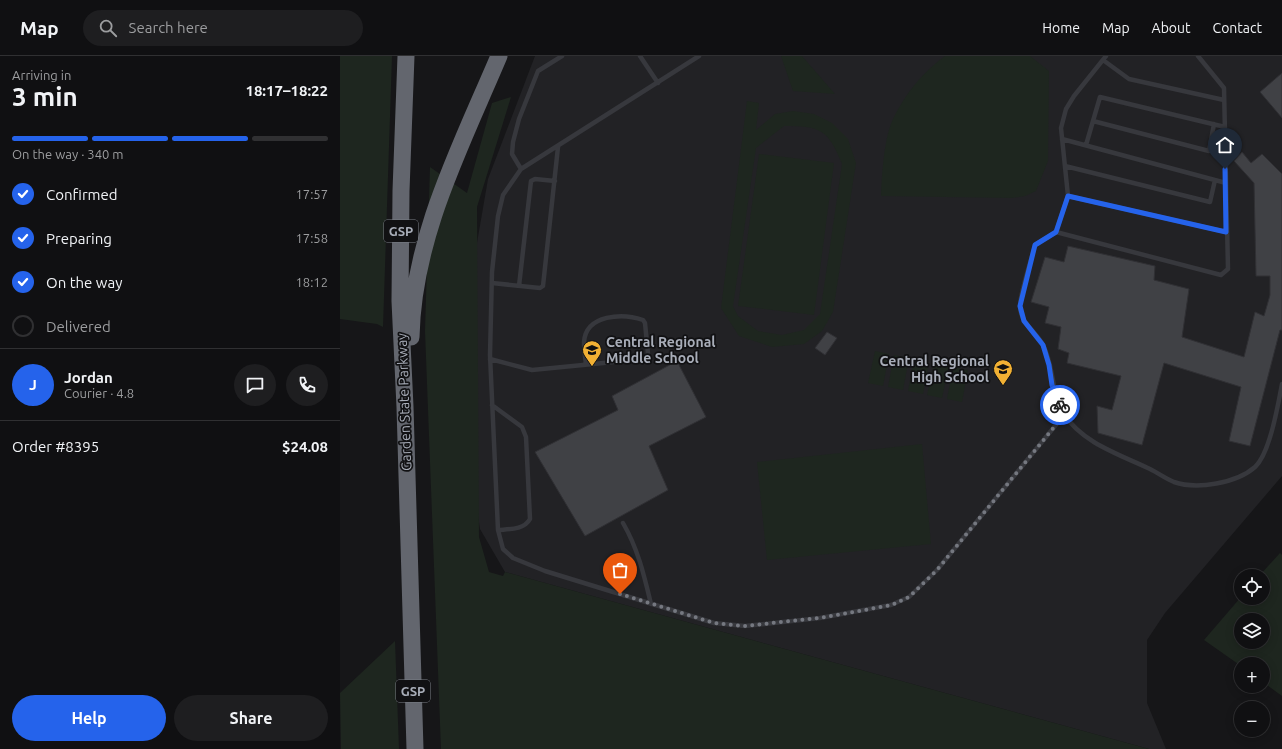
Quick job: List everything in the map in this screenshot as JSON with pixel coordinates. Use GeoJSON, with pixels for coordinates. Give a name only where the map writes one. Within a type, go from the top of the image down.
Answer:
{"type":"FeatureCollection","features":[{"type":"Feature","properties":{"kind":"highway","name":"Garden State Parkway"},"geometry":{"type":"LineString","coordinates":[[406,56],[401,191],[400,301],[405,407],[416,749]]}},
{"type":"Feature","properties":{"kind":"highway"},"geometry":{"type":"LineString","coordinates":[[405,407],[411,356],[413,312],[424,252],[438,201],[499,56]]}},
{"type":"Feature","properties":{"kind":"lane"},"geometry":{"type":"LineString","coordinates":[[521,169],[512,154],[513,142],[519,119],[538,71],[562,56]]}},
{"type":"Feature","properties":{"kind":"lane"},"geometry":{"type":"LineString","coordinates":[[640,56],[658,83]]}},
{"type":"Feature","properties":{"kind":"lane"},"geometry":{"type":"LineString","coordinates":[[699,56],[558,147],[521,169],[503,195],[498,216],[492,283],[490,359],[498,530],[503,549],[513,558],[545,571],[714,623],[744,626],[820,618],[892,605],[909,597],[937,570],[1064,415]]}},
{"type":"Feature","properties":{"kind":"lane"},"geometry":{"type":"LineString","coordinates":[[1056,232],[1221,275],[1228,269],[1224,88],[1198,56]]}},
{"type":"Feature","properties":{"kind":"lane"},"geometry":{"type":"LineString","coordinates":[[1224,100],[1129,79],[1104,58],[1074,96],[1066,109],[1061,128],[1068,196],[1056,232],[1035,245],[1020,306],[1024,321],[1043,345],[1049,365],[1052,385],[1064,415],[1092,442],[1174,482],[1199,485],[1218,483],[1245,474],[1260,461],[1276,414],[1282,384]]}},
{"type":"Feature","properties":{"kind":"lane"},"geometry":{"type":"LineString","coordinates":[[1086,145],[1100,97],[1225,127]]}},
{"type":"Feature","properties":{"kind":"lane"},"geometry":{"type":"LineString","coordinates":[[1093,121],[1209,151],[1214,124]]}},
{"type":"Feature","properties":{"kind":"lane"},"geometry":{"type":"LineString","coordinates":[[1062,139],[1226,182]]}},
{"type":"Feature","properties":{"kind":"lane"},"geometry":{"type":"LineString","coordinates":[[492,283],[542,288],[544,284],[558,147]]}},
{"type":"Feature","properties":{"kind":"lane"},"geometry":{"type":"LineString","coordinates":[[1065,166],[1210,202],[1215,180]]}},
{"type":"Feature","properties":{"kind":"lane"},"geometry":{"type":"LineString","coordinates":[[519,286],[531,181],[535,179],[555,180]]}},
{"type":"Feature","properties":{"kind":"lane"},"geometry":{"type":"LineString","coordinates":[[1068,196],[1226,232]]}},
{"type":"Feature","properties":{"kind":"lane"},"geometry":{"type":"LineString","coordinates":[[490,359],[532,370],[644,359],[648,354],[645,324],[643,320],[623,315],[603,319],[595,324],[585,337],[586,364]]}},
{"type":"Feature","properties":{"kind":"lane"},"geometry":{"type":"LineString","coordinates":[[492,405],[522,427],[526,432],[527,444],[530,519],[527,524],[520,527],[498,530]]}},
{"type":"Feature","properties":{"kind":"lane"},"geometry":{"type":"LineString","coordinates":[[623,523],[636,549],[644,571],[651,604]]}},
{"type":"Feature","properties":{"kind":"shaded area"},"geometry":{"type":"Polygon","coordinates":[[[340,56],[392,56],[383,327],[377,324],[340,319],[340,56]]]}},
{"type":"Feature","properties":{"kind":"shaded area","name":"Central Regional High School"},"geometry":{"type":"Polygon","coordinates":[[[535,56],[1282,56],[1282,476],[1165,613],[1147,640],[1147,703],[1166,749],[1149,749],[505,572],[480,529],[470,462],[473,266],[488,179],[535,56]]]}},
{"type":"Feature","properties":{"kind":"shaded area"},"geometry":{"type":"Polygon","coordinates":[[[781,56],[802,56],[835,94],[793,91],[781,56]]]}},
{"type":"Feature","properties":{"kind":"shaded area"},"geometry":{"type":"Polygon","coordinates":[[[945,56],[1030,56],[1049,71],[1048,161],[1036,191],[1025,196],[1012,198],[881,196],[883,166],[888,134],[898,108],[923,76],[945,56]]]}},
{"type":"Feature","properties":{"kind":"shaded area"},"geometry":{"type":"Polygon","coordinates":[[[511,97],[477,207],[479,537],[489,572],[503,576],[505,572],[1149,749],[441,749],[425,331],[430,167],[467,193],[492,103],[511,97]]]}},
{"type":"Feature","properties":{"kind":"shaded area"},"geometry":{"type":"Polygon","coordinates":[[[747,101],[759,103],[756,130],[775,114],[793,111],[814,114],[832,123],[848,139],[856,163],[833,312],[822,331],[804,344],[772,347],[739,336],[721,308],[747,101]],[[784,126],[756,148],[733,306],[738,316],[758,331],[782,335],[804,330],[820,314],[842,164],[832,143],[821,132],[806,127],[784,126]]]}},
{"type":"Feature","properties":{"kind":"shaded area"},"geometry":{"type":"Polygon","coordinates":[[[759,154],[834,163],[814,315],[738,306],[759,154]]]}},
{"type":"Feature","properties":{"kind":"shaded area"},"geometry":{"type":"Polygon","coordinates":[[[875,351],[889,354],[883,386],[868,383],[875,351]]]}},
{"type":"Feature","properties":{"kind":"shaded area"},"geometry":{"type":"Polygon","coordinates":[[[894,355],[909,358],[903,390],[888,387],[894,355]]]}},
{"type":"Feature","properties":{"kind":"shaded area"},"geometry":{"type":"Polygon","coordinates":[[[914,359],[929,362],[923,394],[908,391],[914,359]]]}},
{"type":"Feature","properties":{"kind":"shaded area"},"geometry":{"type":"Polygon","coordinates":[[[934,363],[949,366],[942,398],[927,395],[934,363]]]}},
{"type":"Feature","properties":{"kind":"shaded area"},"geometry":{"type":"Polygon","coordinates":[[[953,367],[968,370],[962,402],[947,399],[953,367]]]}},
{"type":"Feature","properties":{"kind":"shaded area"},"geometry":{"type":"Polygon","coordinates":[[[922,444],[931,544],[767,560],[757,462],[922,444]]]}},
{"type":"Feature","properties":{"kind":"shaded area"},"geometry":{"type":"Polygon","coordinates":[[[1280,553],[1282,555],[1282,696],[1270,687],[1270,657],[1234,657],[1234,661],[1204,640],[1234,605],[1270,605],[1270,569],[1265,569],[1280,553]]]}},
{"type":"Feature","properties":{"kind":"shaded area"},"geometry":{"type":"Polygon","coordinates":[[[395,641],[399,749],[341,749],[340,693],[395,641]]]}},
{"type":"Feature","properties":{"kind":"building"},"geometry":{"type":"Polygon","coordinates":[[[1282,73],[1282,118],[1260,92],[1282,73]]]}},
{"type":"Feature","properties":{"kind":"building"},"geometry":{"type":"Polygon","coordinates":[[[1242,152],[1251,163],[1262,154],[1282,174],[1282,330],[1280,330],[1250,446],[1229,441],[1241,387],[1164,363],[1142,445],[1098,433],[1097,406],[1112,410],[1121,376],[1067,363],[1069,353],[1058,349],[1061,327],[1045,323],[1049,307],[1031,302],[1045,257],[1064,262],[1068,246],[1155,266],[1154,280],[1189,289],[1182,337],[1244,357],[1255,312],[1264,316],[1270,295],[1270,276],[1256,276],[1254,183],[1234,161],[1242,152]]]}},
{"type":"Feature","properties":{"kind":"building"},"geometry":{"type":"Polygon","coordinates":[[[827,332],[837,338],[825,355],[815,348],[827,332]]]}},
{"type":"Feature","properties":{"kind":"building"},"geometry":{"type":"Polygon","coordinates":[[[677,361],[706,417],[649,446],[668,490],[585,536],[535,452],[618,410],[612,396],[677,361]]]}},
{"type":"Feature","properties":{"kind":"way so far"},"geometry":{"type":"LineString","coordinates":[[620,594],[714,623],[744,626],[820,618],[892,605],[909,597],[937,570],[1064,415],[1060,405]]}},
{"type":"Feature","properties":{"kind":"place","name":"Central Regional Middle School"},"geometry":{"type":"Point","coordinates":[592,367]}},
{"type":"Feature","properties":{"kind":"place","name":"Central Regional High School"},"geometry":{"type":"Point","coordinates":[1003,386]}},
{"type":"Feature","properties":{"kind":"route"},"geometry":{"type":"LineString","coordinates":[[1060,405],[1052,385],[1049,365],[1043,345],[1024,321],[1020,306],[1035,245],[1056,232],[1064,212],[1068,196],[1122,207],[1226,232],[1225,169]]}}]}
